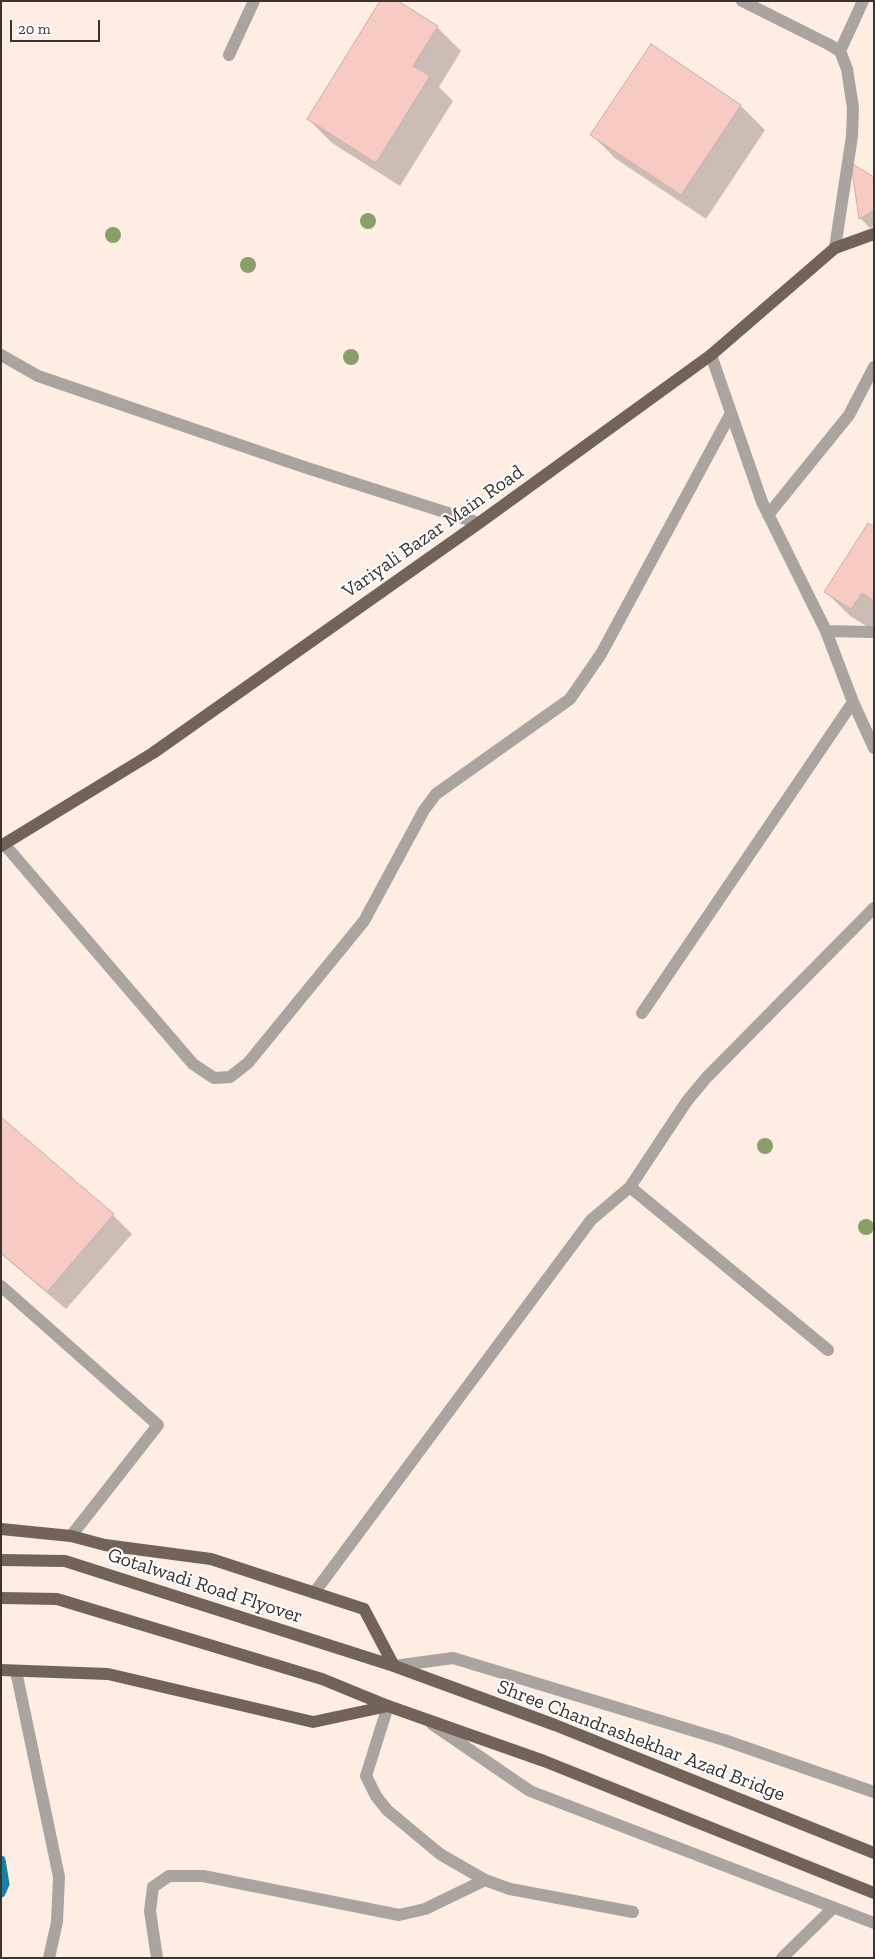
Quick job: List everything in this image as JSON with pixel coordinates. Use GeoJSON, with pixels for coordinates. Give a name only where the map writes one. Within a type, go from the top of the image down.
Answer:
{"type":"FeatureCollection","features":[{"type":"Feature","properties":{"kind":"main road","name":"Variyali Bazar Main Road"},"geometry":{"type":"LineString","coordinates":[[3,845],[153,753],[479,523],[711,355],[835,248],[874,234]]}},
{"type":"Feature","properties":{"kind":"main road"},"geometry":{"type":"LineString","coordinates":[[1,1529],[71,1536],[105,1545],[211,1559],[364,1609],[394,1666]]}},
{"type":"Feature","properties":{"kind":"main road","name":"Gotalwadi Road Flyover"},"geometry":{"type":"LineString","coordinates":[[1,1560],[65,1560],[394,1666]]}},
{"type":"Feature","properties":{"kind":"main road"},"geometry":{"type":"LineString","coordinates":[[1,1598],[58,1599],[322,1679],[388,1706],[544,1761],[874,1893]]}},
{"type":"Feature","properties":{"kind":"main road","name":"Shree Chandrashekhar Azad Bridge"},"geometry":{"type":"LineString","coordinates":[[394,1666],[555,1725],[874,1853]]}},
{"type":"Feature","properties":{"kind":"main road"},"geometry":{"type":"LineString","coordinates":[[1,1670],[108,1674],[313,1722],[388,1706]]}},
{"type":"Feature","properties":{"kind":"street"},"geometry":{"type":"LineString","coordinates":[[229,55],[254,1]]}},
{"type":"Feature","properties":{"kind":"street"},"geometry":{"type":"LineString","coordinates":[[742,1],[828,44],[840,52],[847,68],[853,108],[850,153],[835,248]]}},
{"type":"Feature","properties":{"kind":"street"},"geometry":{"type":"LineString","coordinates":[[840,52],[863,1]]}},
{"type":"Feature","properties":{"kind":"street"},"geometry":{"type":"LineString","coordinates":[[1,355],[38,376],[304,467],[479,523]]}},
{"type":"Feature","properties":{"kind":"street"},"geometry":{"type":"LineString","coordinates":[[711,355],[768,515],[826,631],[853,702],[874,748]]}},
{"type":"Feature","properties":{"kind":"street"},"geometry":{"type":"LineString","coordinates":[[768,515],[849,415],[874,367]]}},
{"type":"Feature","properties":{"kind":"street"},"geometry":{"type":"LineString","coordinates":[[3,845],[193,1064],[214,1078],[230,1077],[248,1063],[364,921],[424,810],[436,794],[570,699],[581,686],[601,654],[731,413]]}},
{"type":"Feature","properties":{"kind":"street"},"geometry":{"type":"LineString","coordinates":[[826,631],[874,632]]}},
{"type":"Feature","properties":{"kind":"street"},"geometry":{"type":"LineString","coordinates":[[642,1013],[853,702]]}},
{"type":"Feature","properties":{"kind":"street"},"geometry":{"type":"LineString","coordinates":[[314,1593],[591,1220],[630,1187],[687,1101],[707,1077],[874,908]]}},
{"type":"Feature","properties":{"kind":"street"},"geometry":{"type":"LineString","coordinates":[[630,1187],[828,1350]]}},
{"type":"Feature","properties":{"kind":"street"},"geometry":{"type":"LineString","coordinates":[[1,1286],[158,1425],[71,1536]]}},
{"type":"Feature","properties":{"kind":"street"},"geometry":{"type":"LineString","coordinates":[[394,1666],[453,1658],[724,1740],[874,1792]]}},
{"type":"Feature","properties":{"kind":"street"},"geometry":{"type":"LineString","coordinates":[[16,1671],[59,1877],[57,1922],[49,1958]]}},
{"type":"Feature","properties":{"kind":"street"},"geometry":{"type":"LineString","coordinates":[[388,1706],[366,1776],[376,1796],[387,1810],[440,1854],[485,1880],[510,1890],[633,1912]]}},
{"type":"Feature","properties":{"kind":"street"},"geometry":{"type":"LineString","coordinates":[[423,1718],[530,1791],[874,1923]]}},
{"type":"Feature","properties":{"kind":"street"},"geometry":{"type":"LineString","coordinates":[[157,1958],[150,1911],[153,1887],[169,1876],[203,1876],[399,1915],[425,1909],[485,1880]]}},
{"type":"Feature","properties":{"kind":"street"},"geometry":{"type":"LineString","coordinates":[[782,1958],[833,1908]]}},
{"type":"Feature","properties":{"kind":"building"},"geometry":{"type":"Polygon","coordinates":[[[380,1],[398,1],[438,26],[413,66],[430,76],[376,163],[307,119],[380,1]]]}},
{"type":"Feature","properties":{"kind":"building"},"geometry":{"type":"Polygon","coordinates":[[[651,44],[741,105],[681,195],[590,135],[651,44]]]}},
{"type":"Feature","properties":{"kind":"building"},"geometry":{"type":"Polygon","coordinates":[[[851,163],[874,177],[874,210],[859,219],[851,163]]]}},
{"type":"Feature","properties":{"kind":"building"},"geometry":{"type":"Polygon","coordinates":[[[868,523],[874,527],[874,601],[862,593],[851,609],[824,592],[868,523]]]}},
{"type":"Feature","properties":{"kind":"building"},"geometry":{"type":"Polygon","coordinates":[[[1,1117],[114,1214],[47,1292],[1,1253],[1,1117]]]}},
{"type":"Feature","properties":{"kind":"waterway"},"geometry":{"type":"LineString","coordinates":[[1,1860],[5,1884],[1,1893]]}}]}
